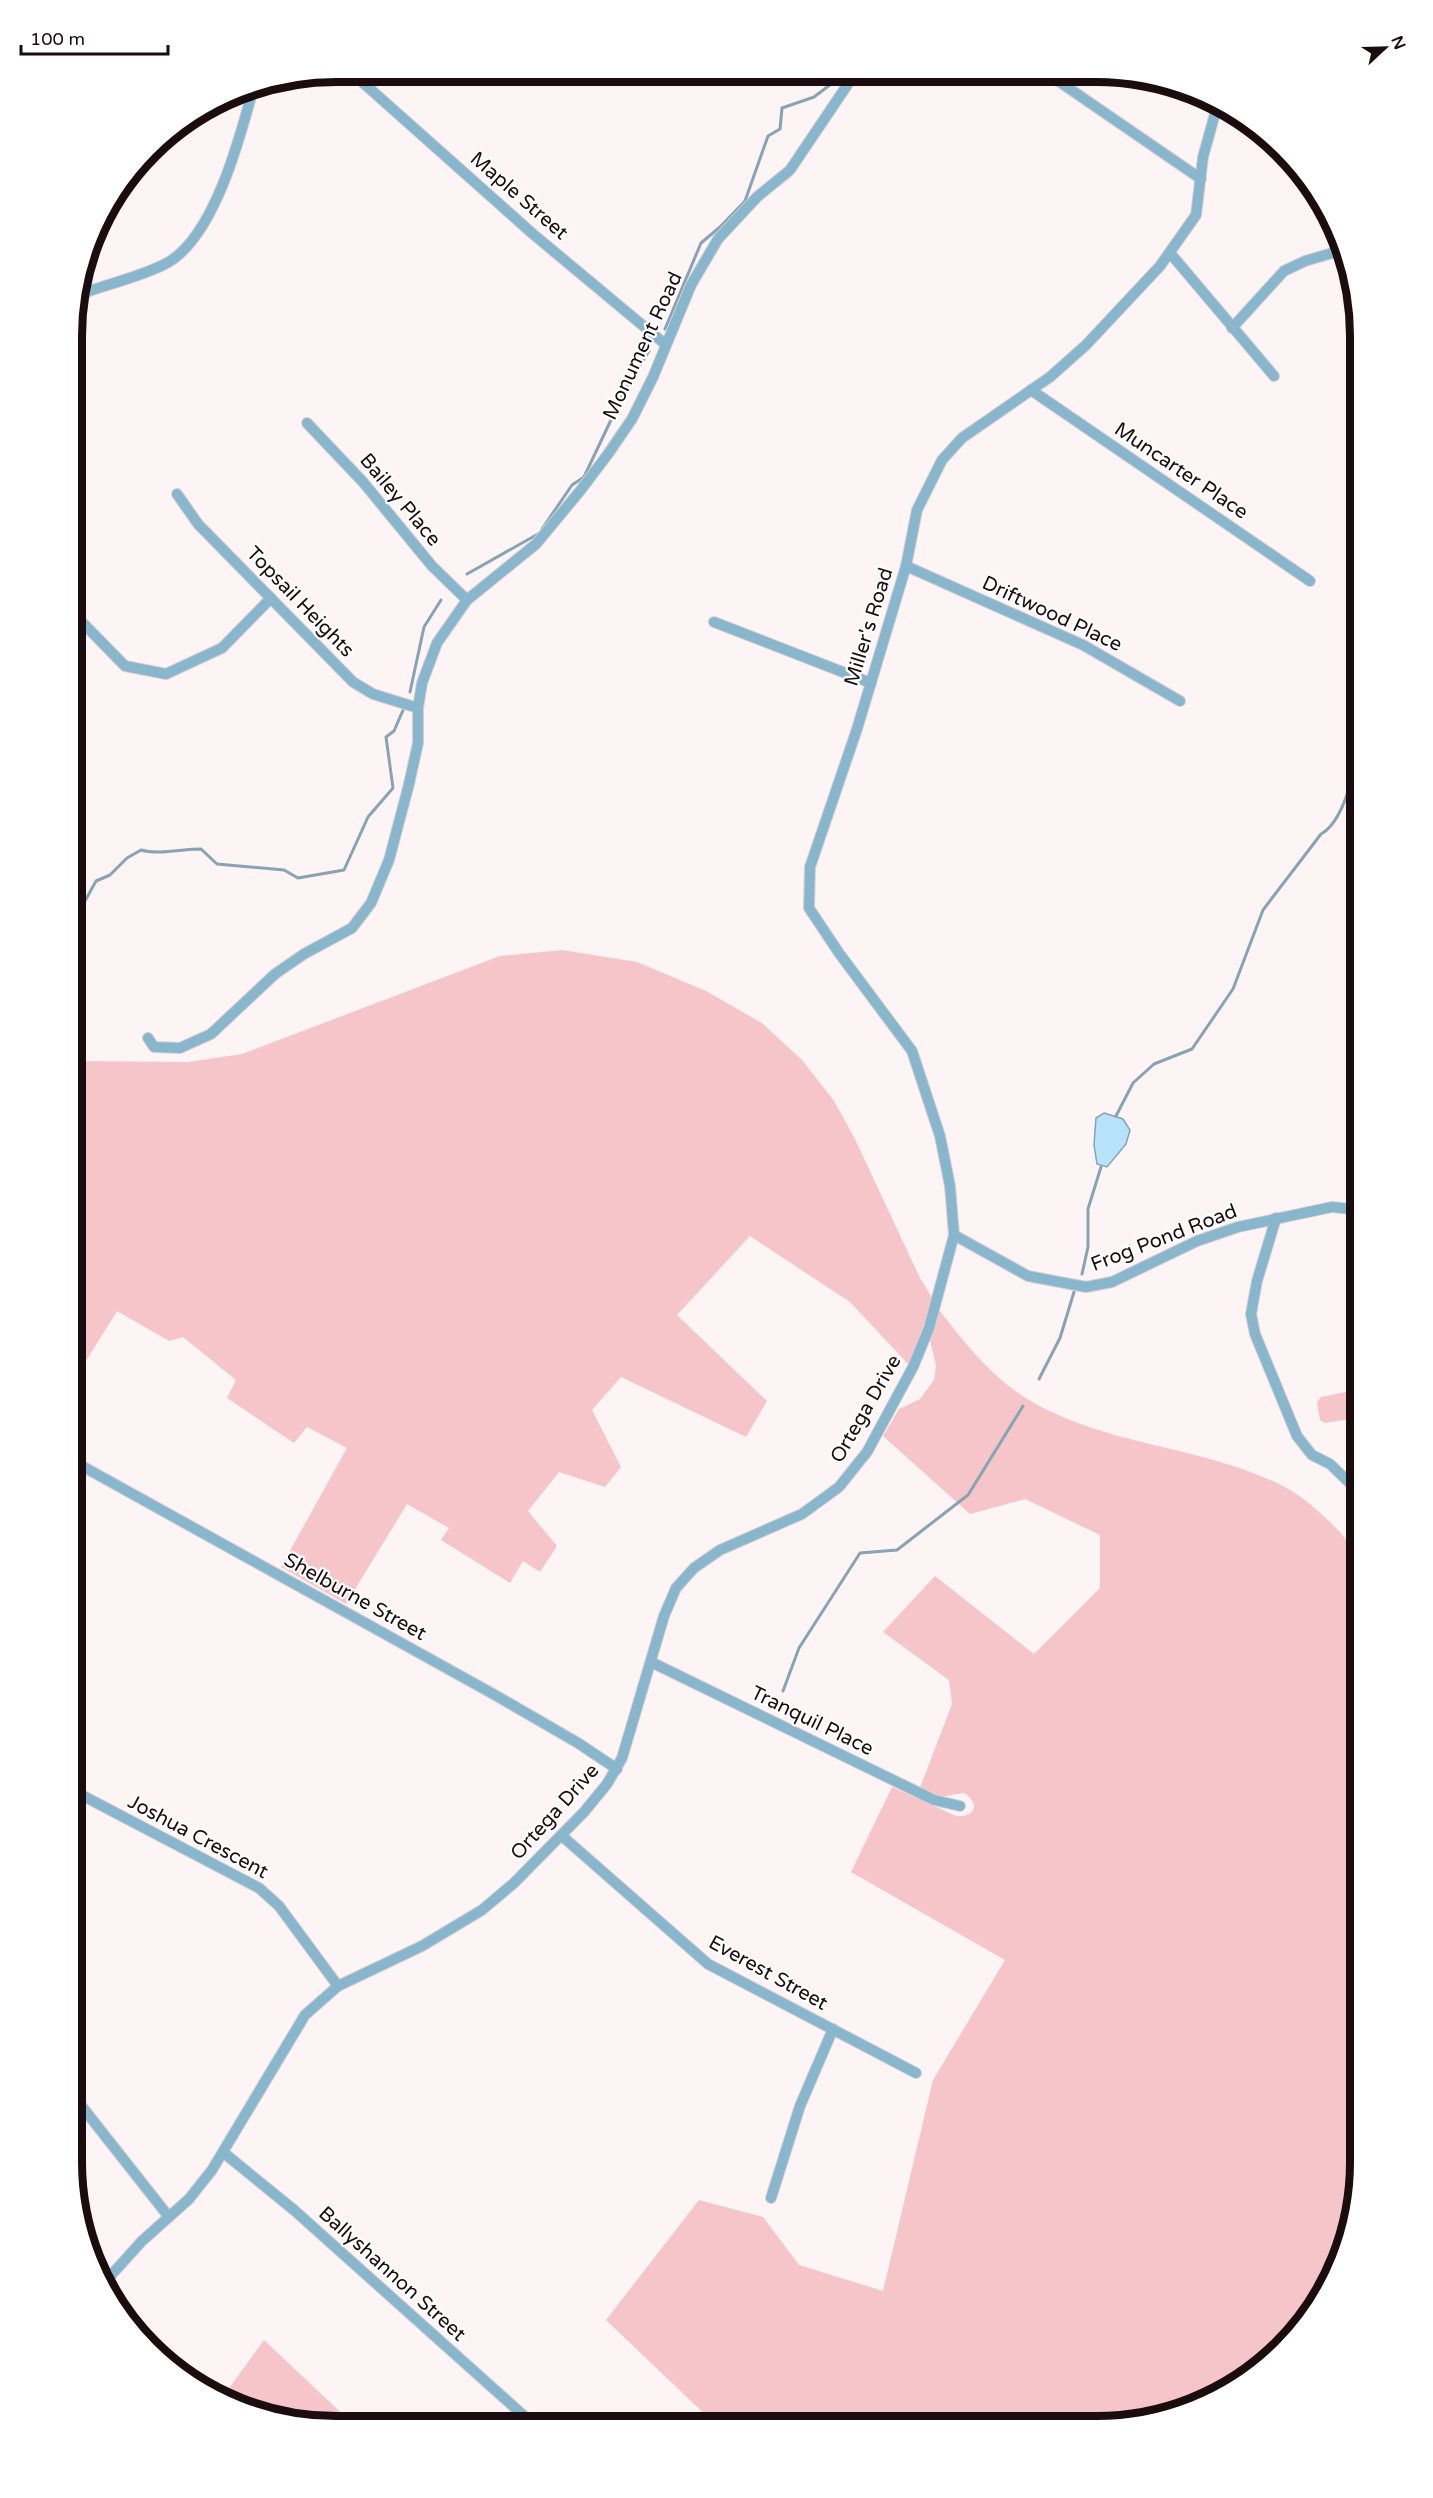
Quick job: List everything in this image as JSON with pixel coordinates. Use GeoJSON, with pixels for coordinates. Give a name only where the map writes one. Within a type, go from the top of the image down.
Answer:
{"type":"FeatureCollection","features":[{"type":"Feature","properties":{"kind":"street","name":"Maple Street"},"geometry":{"type":"LineString","coordinates":[[362,82],[533,234],[665,344]]}},
{"type":"Feature","properties":{"kind":"street","name":"Monument Road"},"geometry":{"type":"LineString","coordinates":[[148,1038],[154,1047],[180,1048],[211,1034],[275,974],[304,954],[352,928],[371,903],[389,860],[418,743],[418,708],[422,683],[434,651],[467,600],[536,543],[580,491],[632,419],[653,377],[690,285],[718,239],[757,197],[790,170],[849,82]]}},
{"type":"Feature","properties":{"kind":"street"},"geometry":{"type":"LineString","coordinates":[[1060,82],[1201,179]]}},
{"type":"Feature","properties":{"kind":"street"},"geometry":{"type":"LineString","coordinates":[[86,292],[163,265],[188,245],[203,223],[221,186],[250,98]]}},
{"type":"Feature","properties":{"kind":"street","name":"Miller's Road"},"geometry":{"type":"LineString","coordinates":[[954,1235],[950,1186],[940,1136],[912,1052],[838,953],[809,908],[810,867],[871,683],[906,566],[917,510],[942,460],[962,438],[1050,377],[1086,345],[1160,266],[1197,215],[1205,147],[1215,112]]}},
{"type":"Feature","properties":{"kind":"street"},"geometry":{"type":"LineString","coordinates":[[1232,328],[1284,271],[1305,261],[1336,252]]}},
{"type":"Feature","properties":{"kind":"street"},"geometry":{"type":"LineString","coordinates":[[1170,253],[1274,376]]}},
{"type":"Feature","properties":{"kind":"street","name":"Muncarter Place"},"geometry":{"type":"LineString","coordinates":[[1031,390],[1310,581]]}},
{"type":"Feature","properties":{"kind":"street","name":"Bailey Place"},"geometry":{"type":"LineString","coordinates":[[306,423],[363,482],[432,566],[467,600]]}},
{"type":"Feature","properties":{"kind":"street","name":"Topsail Heights"},"geometry":{"type":"LineString","coordinates":[[177,494],[198,524],[360,687],[373,694],[418,708]]}},
{"type":"Feature","properties":{"kind":"street","name":"Driftwood Place"},"geometry":{"type":"LineString","coordinates":[[906,566],[1083,645],[1180,701]]}},
{"type":"Feature","properties":{"kind":"street"},"geometry":{"type":"LineString","coordinates":[[82,622],[126,666],[166,674],[222,648],[272,598]]}},
{"type":"Feature","properties":{"kind":"street"},"geometry":{"type":"LineString","coordinates":[[714,622],[871,683]]}},
{"type":"Feature","properties":{"kind":"street","name":"Frog Pond Road"},"geometry":{"type":"LineString","coordinates":[[954,1235],[1028,1276],[1086,1287],[1112,1282],[1197,1241],[1276,1218],[1332,1207],[1350,1209]]}},
{"type":"Feature","properties":{"kind":"street"},"geometry":{"type":"LineString","coordinates":[[1276,1218],[1257,1281],[1251,1314],[1255,1335],[1297,1436],[1312,1455],[1330,1464],[1350,1483]]}},
{"type":"Feature","properties":{"kind":"street","name":"Ortega Drive"},"geometry":{"type":"LineString","coordinates":[[110,2276],[142,2241],[201,2185],[224,2153],[297,2025],[314,2005],[338,1986],[422,1946],[482,1910],[514,1883],[601,1792],[617,1769],[627,1746],[670,1600],[676,1588],[694,1568],[726,1546],[811,1508],[839,1487],[861,1461],[890,1413],[922,1347],[946,1270],[954,1235]]}},
{"type":"Feature","properties":{"kind":"street","name":"Shelburne Street"},"geometry":{"type":"LineString","coordinates":[[82,1466],[495,1695],[578,1743],[617,1769]]}},
{"type":"Feature","properties":{"kind":"street","name":"Tranquil Place"},"geometry":{"type":"LineString","coordinates":[[651,1662],[934,1800],[960,1806]]}},
{"type":"Feature","properties":{"kind":"street","name":"Joshua Crescent"},"geometry":{"type":"LineString","coordinates":[[82,1795],[259,1888],[279,1906],[338,1986]]}},
{"type":"Feature","properties":{"kind":"street","name":"Everest Street"},"geometry":{"type":"LineString","coordinates":[[561,1836],[702,1959],[916,2073]]}},
{"type":"Feature","properties":{"kind":"street"},"geometry":{"type":"LineString","coordinates":[[771,2198],[800,2106],[833,2029]]}},
{"type":"Feature","properties":{"kind":"street"},"geometry":{"type":"LineString","coordinates":[[82,2107],[169,2217]]}},
{"type":"Feature","properties":{"kind":"street","name":"Ballyshannon Street"},"geometry":{"type":"LineString","coordinates":[[224,2153],[294,2210],[524,2416]]}},
{"type":"Feature","properties":{"kind":"shaded area"},"geometry":{"type":"Polygon","coordinates":[[[562,950],[637,962],[706,991],[762,1023],[802,1060],[834,1101],[854,1137],[920,1278],[933,1299],[909,1365],[850,1302],[750,1236],[677,1315],[767,1401],[746,1437],[621,1377],[592,1410],[621,1467],[605,1487],[559,1472],[528,1511],[557,1546],[540,1572],[523,1561],[510,1583],[441,1540],[449,1528],[407,1504],[346,1604],[281,1567],[347,1448],[307,1427],[294,1443],[227,1398],[236,1380],[183,1337],[169,1341],[117,1311],[82,1367],[82,1061],[188,1062],[242,1054],[500,956],[562,950]]]}},
{"type":"Feature","properties":{"kind":"shaded area"},"geometry":{"type":"Polygon","coordinates":[[[939,1310],[974,1353],[993,1372],[1014,1390],[1044,1408],[1077,1423],[1111,1434],[1215,1460],[1281,1485],[1311,1505],[1350,1545],[1350,2178],[1346,2211],[1337,2243],[1317,2289],[1288,2329],[1264,2353],[1224,2382],[1163,2407],[1097,2416],[707,2416],[606,2320],[699,2200],[763,2217],[799,2265],[883,2291],[933,2080],[1005,1960],[851,1872],[892,1787],[956,1816],[968,1815],[974,1809],[972,1801],[964,1793],[939,1797],[920,1788],[952,1704],[949,1680],[883,1632],[935,1576],[1034,1654],[1100,1588],[1100,1535],[1025,1499],[970,1514],[883,1436],[899,1409],[920,1399],[934,1380],[936,1366],[930,1340],[939,1310]]]}},
{"type":"Feature","properties":{"kind":"shaded area"},"geometry":{"type":"Polygon","coordinates":[[[1350,1391],[1350,1419],[1325,1423],[1320,1420],[1317,1402],[1321,1397],[1350,1391]]]}},
{"type":"Feature","properties":{"kind":"shaded area"},"geometry":{"type":"Polygon","coordinates":[[[264,2340],[345,2416],[303,2413],[270,2407],[225,2389],[230,2387],[264,2340]]]}},
{"type":"Feature","properties":{"kind":"water"},"geometry":{"type":"Polygon","coordinates":[[[1104,1113],[1123,1119],[1130,1130],[1126,1144],[1107,1167],[1097,1164],[1094,1145],[1096,1118],[1104,1113]]]}},
{"type":"Feature","properties":{"kind":"waterway"},"geometry":{"type":"LineString","coordinates":[[665,329],[701,243],[745,201],[768,136],[780,129],[782,108],[814,97],[834,82]]}},
{"type":"Feature","properties":{"kind":"waterway"},"geometry":{"type":"LineString","coordinates":[[542,529],[572,485],[584,477],[628,384],[649,351]]}},
{"type":"Feature","properties":{"kind":"waterway"},"geometry":{"type":"LineString","coordinates":[[467,574],[538,534]]}},
{"type":"Feature","properties":{"kind":"waterway"},"geometry":{"type":"LineString","coordinates":[[410,692],[424,627],[441,600]]}},
{"type":"Feature","properties":{"kind":"waterway"},"geometry":{"type":"LineString","coordinates":[[82,904],[96,881],[110,875],[127,858],[141,850],[162,852],[201,849],[217,864],[284,870],[298,878],[344,870],[368,817],[393,788],[386,737],[394,731],[404,708]]}},
{"type":"Feature","properties":{"kind":"waterway"},"geometry":{"type":"LineString","coordinates":[[1116,1116],[1133,1083],[1154,1064],[1192,1049],[1233,989],[1263,910],[1321,834],[1336,818],[1350,786]]}},
{"type":"Feature","properties":{"kind":"waterway"},"geometry":{"type":"LineString","coordinates":[[1082,1274],[1088,1247],[1088,1209],[1101,1167]]}},
{"type":"Feature","properties":{"kind":"waterway"},"geometry":{"type":"LineString","coordinates":[[1039,1379],[1060,1338],[1074,1292]]}},
{"type":"Feature","properties":{"kind":"waterway"},"geometry":{"type":"LineString","coordinates":[[783,1691],[799,1648],[860,1553],[897,1550],[968,1495],[1023,1406]]}}]}
